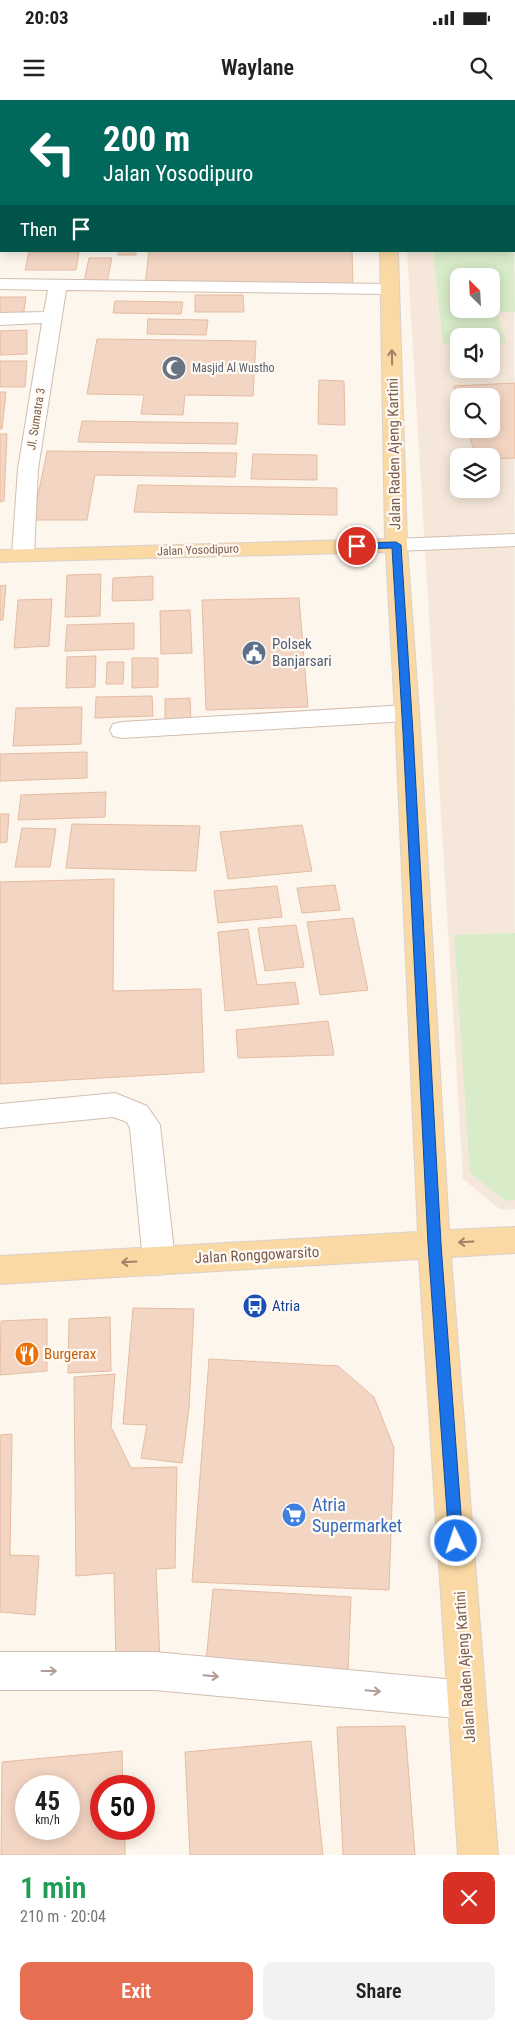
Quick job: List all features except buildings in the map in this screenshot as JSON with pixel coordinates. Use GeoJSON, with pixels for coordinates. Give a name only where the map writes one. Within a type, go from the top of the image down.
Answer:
{"type":"FeatureCollection","features":[{"type":"Feature","properties":{"kind":"main road","name":"Jalan Raden Ajeng Kartini"},"geometry":{"type":"LineString","coordinates":[[388,252],[396,545],[407,713],[434,1244],[478,1855]]}},
{"type":"Feature","properties":{"kind":"main road","name":"Jalan Yosodipuro"},"geometry":{"type":"LineString","coordinates":[[0,556],[396,545]]}},
{"type":"Feature","properties":{"kind":"main road","name":"Jalan Ronggowarsito"},"geometry":{"type":"LineString","coordinates":[[0,1270],[515,1240]]}},
{"type":"Feature","properties":{"kind":"street"},"geometry":{"type":"LineString","coordinates":[[0,284],[390,289]]}},
{"type":"Feature","properties":{"kind":"street","name":"Jl. Sumatra 3"},"geometry":{"type":"LineString","coordinates":[[23,555],[28,469],[58,284]]}},
{"type":"Feature","properties":{"kind":"street"},"geometry":{"type":"LineString","coordinates":[[0,319],[53,317]]}},
{"type":"Feature","properties":{"kind":"street"},"geometry":{"type":"LineString","coordinates":[[396,545],[515,540]]}},
{"type":"Feature","properties":{"kind":"street"},"geometry":{"type":"LineString","coordinates":[[122,730],[407,713]]}},
{"type":"Feature","properties":{"kind":"street"},"geometry":{"type":"LineString","coordinates":[[0,1116],[115,1105],[136,1114],[145,1125],[159,1261]]}},
{"type":"Feature","properties":{"kind":"street"},"geometry":{"type":"LineString","coordinates":[[0,1671],[155,1671],[468,1700]]}},
{"type":"Feature","properties":{"kind":"shaded area"},"geometry":{"type":"Polygon","coordinates":[[[407,252],[514,252],[515,1209],[501,1210],[463,1179],[407,252]]]}},
{"type":"Feature","properties":{"kind":"green space"},"geometry":{"type":"Polygon","coordinates":[[[433,252],[514,252],[515,312],[500,312],[500,268],[450,268],[450,318],[499,318],[506,343],[500,343],[500,328],[450,328],[450,344],[443,344],[433,252]]]}},
{"type":"Feature","properties":{"kind":"green space"},"geometry":{"type":"Polygon","coordinates":[[[515,933],[515,1200],[506,1201],[470,1173],[454,935],[515,933]]]}},
{"type":"Feature","properties":{"kind":"place","name":"Masjid Al Wustho"},"geometry":{"type":"Point","coordinates":[174,368]}},
{"type":"Feature","properties":{"kind":"place","name":"Polsek Banjarsari"},"geometry":{"type":"Point","coordinates":[254,653]}},
{"type":"Feature","properties":{"kind":"place","name":"Atria"},"geometry":{"type":"Point","coordinates":[255,1306]}},
{"type":"Feature","properties":{"kind":"place","name":"Burgerax"},"geometry":{"type":"Point","coordinates":[27,1354]}},
{"type":"Feature","properties":{"kind":"place","name":"Atria Supermarket"},"geometry":{"type":"Point","coordinates":[294,1515]}},
{"type":"Feature","properties":{"kind":"route"},"geometry":{"type":"LineString","coordinates":[[357,546],[396,545],[408,733],[434,1244],[456,1541]]}}]}
